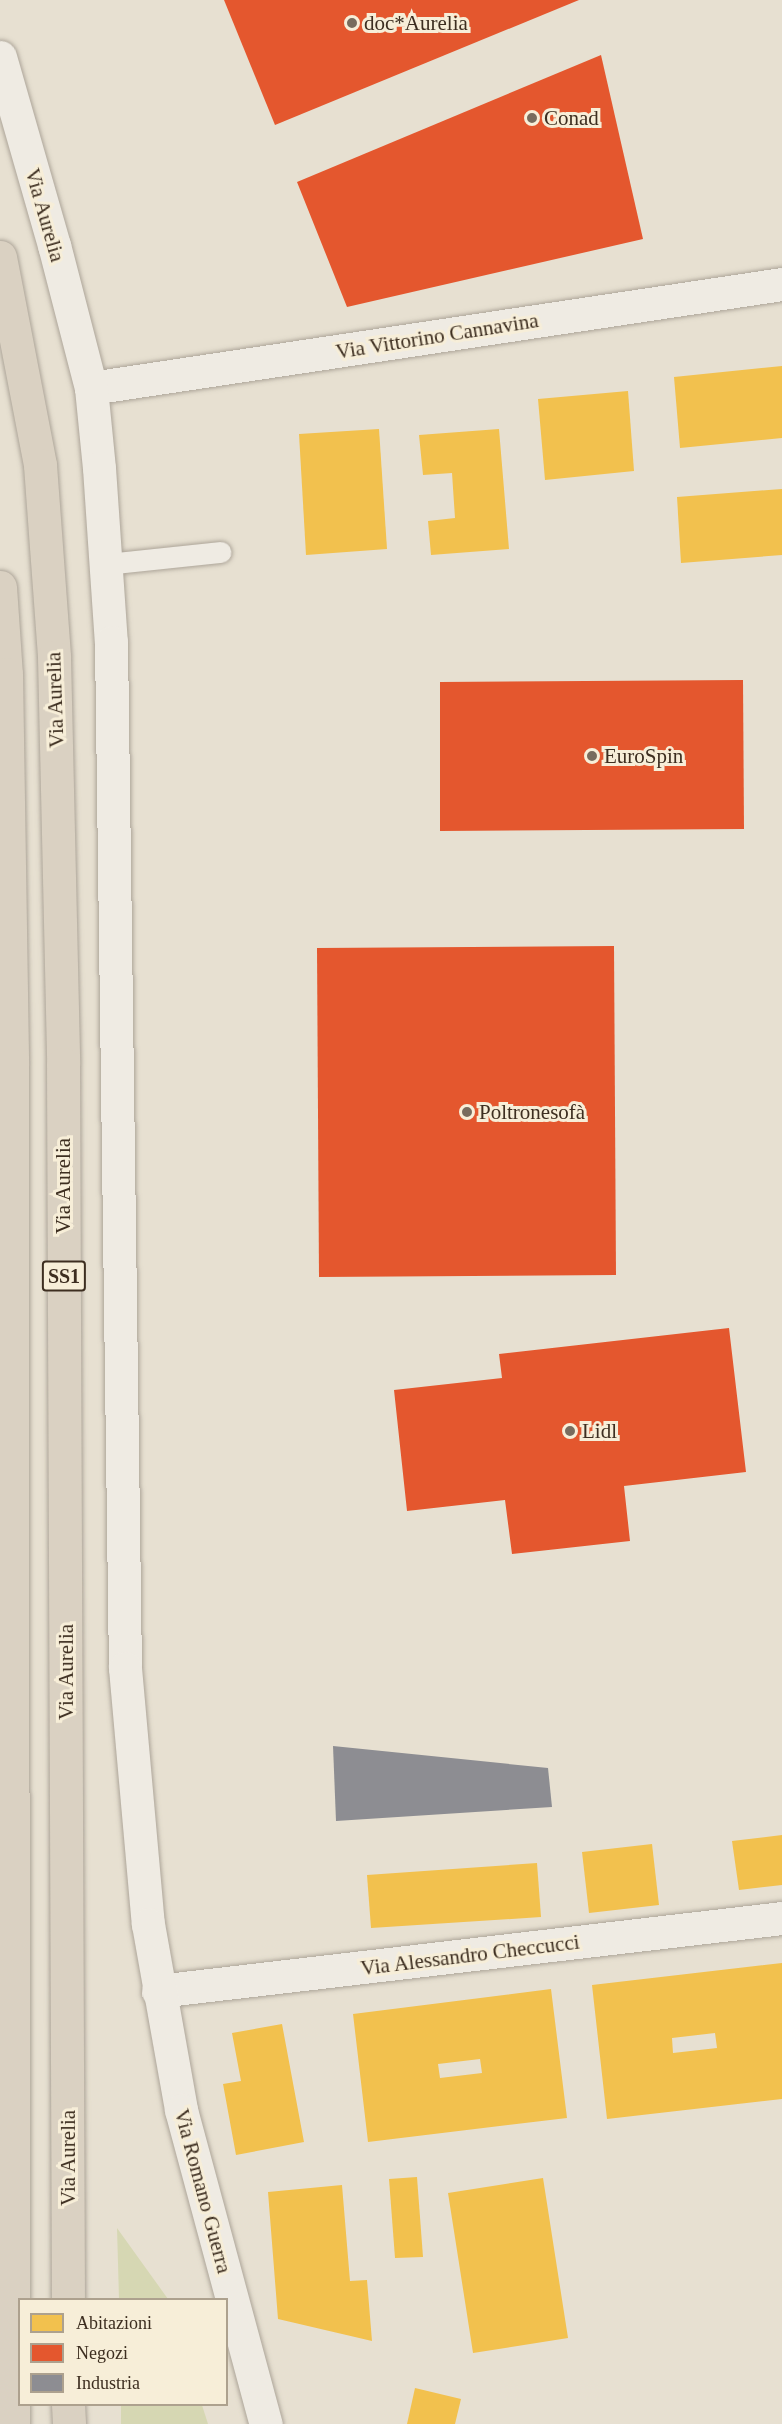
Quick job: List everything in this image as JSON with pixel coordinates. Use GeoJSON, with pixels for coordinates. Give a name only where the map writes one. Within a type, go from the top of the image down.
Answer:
{"type":"FeatureCollection","features":[{"type":"Feature","properties":{"kind":"highway","name":"Via Aurelia"},"geometry":{"type":"LineString","coordinates":[[0,257],[40,465],[54,657],[63,1064],[68,2298]]}},
{"type":"Feature","properties":{"kind":"highway","name":"SS1"},"geometry":{"type":"LineString","coordinates":[[0,587],[6,674],[12,1065],[13,2424]]}},
{"type":"Feature","properties":{"kind":"highway"},"geometry":{"type":"LineString","coordinates":[[69,2406],[69,2424]]}},
{"type":"Feature","properties":{"kind":"street","name":"Via Aurelia"},"geometry":{"type":"LineString","coordinates":[[0,57],[92,388],[111,642],[125,1668],[148,1924],[158,1991]]}},
{"type":"Feature","properties":{"kind":"street","name":"Via Vittorino Cannavina"},"geometry":{"type":"LineString","coordinates":[[92,388],[782,284]]}},
{"type":"Feature","properties":{"kind":"street","name":"Via Alessandro Checcucci"},"geometry":{"type":"LineString","coordinates":[[158,1991],[782,1918]]}},
{"type":"Feature","properties":{"kind":"street","name":"Via Romano Guerra"},"geometry":{"type":"LineString","coordinates":[[158,1991],[180,2110],[266,2424]]}},
{"type":"Feature","properties":{"kind":"lane"},"geometry":{"type":"LineString","coordinates":[[106,564],[220,552]]}},
{"type":"Feature","properties":{"kind":"green space"},"geometry":{"type":"Polygon","coordinates":[[[117,2228],[167,2298],[119,2298],[117,2228]]]}},
{"type":"Feature","properties":{"kind":"green space"},"geometry":{"type":"Polygon","coordinates":[[[121,2406],[202,2406],[208,2424],[121,2424],[121,2406]]]}},
{"type":"Feature","properties":{"kind":"building: Abitazioni"},"geometry":{"type":"Polygon","coordinates":[[[782,366],[782,438],[680,448],[674,377],[782,366]]]}},
{"type":"Feature","properties":{"kind":"building: Abitazioni"},"geometry":{"type":"Polygon","coordinates":[[[628,391],[634,471],[545,480],[538,399],[628,391]]]}},
{"type":"Feature","properties":{"kind":"building: Abitazioni"},"geometry":{"type":"Polygon","coordinates":[[[379,429],[387,549],[306,555],[299,434],[379,429]]]}},
{"type":"Feature","properties":{"kind":"building: Abitazioni"},"geometry":{"type":"Polygon","coordinates":[[[499,429],[509,549],[431,555],[428,521],[455,518],[452,473],[423,475],[419,435],[499,429]]]}},
{"type":"Feature","properties":{"kind":"building: Abitazioni"},"geometry":{"type":"Polygon","coordinates":[[[782,489],[782,555],[681,563],[677,497],[782,489]]]}},
{"type":"Feature","properties":{"kind":"building: Abitazioni"},"geometry":{"type":"Polygon","coordinates":[[[782,1835],[782,1885],[739,1890],[732,1841],[782,1835]]]}},
{"type":"Feature","properties":{"kind":"building: Abitazioni"},"geometry":{"type":"Polygon","coordinates":[[[652,1844],[659,1905],[589,1913],[582,1852],[652,1844]]]}},
{"type":"Feature","properties":{"kind":"building: Abitazioni"},"geometry":{"type":"Polygon","coordinates":[[[537,1863],[541,1917],[371,1928],[367,1875],[537,1863]]]}},
{"type":"Feature","properties":{"kind":"building: Abitazioni"},"geometry":{"type":"Polygon","coordinates":[[[782,1963],[782,2099],[607,2119],[592,1985],[782,1963]],[[715,2033],[672,2038],[673,2053],[717,2048],[715,2033]]]}},
{"type":"Feature","properties":{"kind":"building: Abitazioni"},"geometry":{"type":"Polygon","coordinates":[[[551,1989],[567,2118],[368,2142],[353,2014],[551,1989]],[[480,2059],[438,2064],[440,2078],[482,2073],[480,2059]]]}},
{"type":"Feature","properties":{"kind":"building: Abitazioni"},"geometry":{"type":"Polygon","coordinates":[[[282,2024],[304,2142],[236,2155],[223,2084],[241,2081],[232,2033],[282,2024]]]}},
{"type":"Feature","properties":{"kind":"building: Abitazioni"},"geometry":{"type":"Polygon","coordinates":[[[417,2177],[423,2257],[395,2258],[389,2179],[417,2177]]]}},
{"type":"Feature","properties":{"kind":"building: Abitazioni"},"geometry":{"type":"Polygon","coordinates":[[[543,2178],[568,2338],[473,2353],[448,2193],[543,2178]]]}},
{"type":"Feature","properties":{"kind":"building: Abitazioni"},"geometry":{"type":"Polygon","coordinates":[[[342,2185],[350,2281],[367,2280],[372,2341],[278,2319],[268,2192],[342,2185]]]}},
{"type":"Feature","properties":{"kind":"building: Abitazioni"},"geometry":{"type":"Polygon","coordinates":[[[415,2388],[461,2399],[455,2424],[407,2424],[415,2388]]]}},
{"type":"Feature","properties":{"kind":"building: Negozi"},"geometry":{"type":"Polygon","coordinates":[[[224,0],[579,0],[275,125],[224,0]]]}},
{"type":"Feature","properties":{"kind":"building: Negozi","name":"Conad"},"geometry":{"type":"Polygon","coordinates":[[[601,55],[643,239],[347,307],[297,182],[601,55]]]}},
{"type":"Feature","properties":{"kind":"building: Negozi","name":"EuroSpin"},"geometry":{"type":"Polygon","coordinates":[[[743,680],[744,829],[440,831],[440,682],[743,680]]]}},
{"type":"Feature","properties":{"kind":"building: Negozi","name":"Poltronesofà"},"geometry":{"type":"Polygon","coordinates":[[[614,946],[616,1275],[319,1277],[317,948],[614,946]]]}},
{"type":"Feature","properties":{"kind":"building: Negozi","name":"Lidl"},"geometry":{"type":"Polygon","coordinates":[[[729,1328],[746,1472],[624,1486],[630,1541],[512,1554],[505,1500],[407,1511],[394,1390],[502,1378],[499,1354],[729,1328]]]}},
{"type":"Feature","properties":{"kind":"building: Industria"},"geometry":{"type":"Polygon","coordinates":[[[333,1746],[548,1768],[552,1807],[336,1821],[333,1746]]]}},
{"type":"Feature","properties":{"kind":"place","name":"doc*Aurelia"},"geometry":{"type":"Point","coordinates":[352,23]}},
{"type":"Feature","properties":{"kind":"place","name":"Conad"},"geometry":{"type":"Point","coordinates":[532,118]}},
{"type":"Feature","properties":{"kind":"place","name":"EuroSpin"},"geometry":{"type":"Point","coordinates":[592,756]}},
{"type":"Feature","properties":{"kind":"place","name":"Poltronesofà"},"geometry":{"type":"Point","coordinates":[467,1112]}},
{"type":"Feature","properties":{"kind":"place","name":"Lidl"},"geometry":{"type":"Point","coordinates":[570,1431]}}]}
